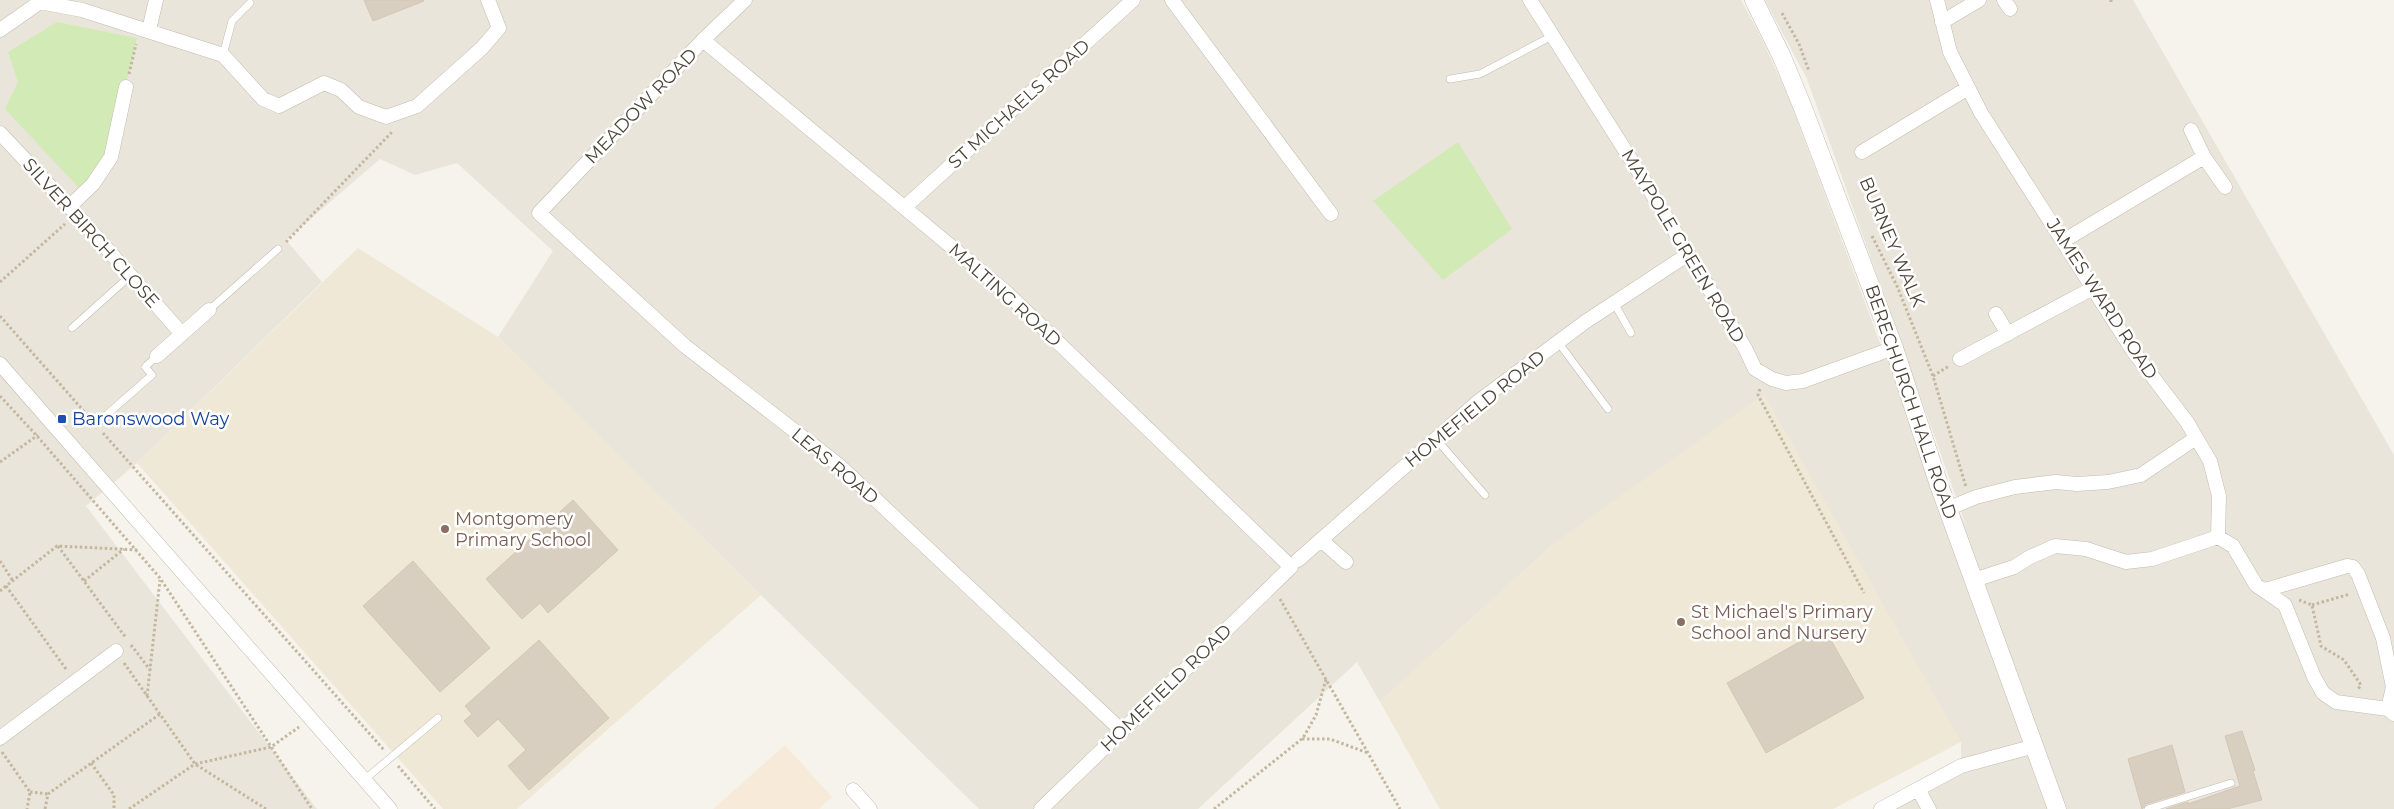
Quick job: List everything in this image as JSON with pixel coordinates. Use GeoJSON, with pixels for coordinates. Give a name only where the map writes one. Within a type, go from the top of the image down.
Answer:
{"type":"FeatureCollection","features":[{"type":"Feature","properties":{"kind":"street"},"geometry":{"type":"LineString","coordinates":[[144,29],[156,0]]}},
{"type":"Feature","properties":{"kind":"street"},"geometry":{"type":"LineString","coordinates":[[0,30],[40,2],[52,2],[144,29],[223,56],[263,99],[279,106],[324,83],[341,90],[359,107],[386,117],[417,106],[482,48],[499,28],[488,0]]}},
{"type":"Feature","properties":{"kind":"street","name":"MEADOW ROAD"},"geometry":{"type":"LineString","coordinates":[[539,213],[703,40],[745,0]]}},
{"type":"Feature","properties":{"kind":"street","name":"ST MICHAELS ROAD"},"geometry":{"type":"LineString","coordinates":[[905,207],[1133,0]]}},
{"type":"Feature","properties":{"kind":"street"},"geometry":{"type":"LineString","coordinates":[[1172,0],[1330,214]]}},
{"type":"Feature","properties":{"kind":"street","name":"MAYPOLE GREEN ROAD"},"geometry":{"type":"LineString","coordinates":[[1530,0],[1642,177],[1746,348],[1755,369],[1767,376]]}},
{"type":"Feature","properties":{"kind":"street","name":"BERECHURCH HALL ROAD"},"geometry":{"type":"LineString","coordinates":[[1754,0],[1782,57],[1800,100],[1894,348],[1947,509],[2056,809]]}},
{"type":"Feature","properties":{"kind":"street","name":"JAMES WARD ROAD"},"geometry":{"type":"LineString","coordinates":[[1937,0],[1950,52],[1981,113],[2132,351],[2187,422],[2210,461],[2219,496],[2218,537]]}},
{"type":"Feature","properties":{"kind":"street"},"geometry":{"type":"LineString","coordinates":[[1942,22],[1979,0]]}},
{"type":"Feature","properties":{"kind":"street","name":"MALTING ROAD"},"geometry":{"type":"LineString","coordinates":[[703,40],[1007,293],[1294,563]]}},
{"type":"Feature","properties":{"kind":"street"},"geometry":{"type":"LineString","coordinates":[[73,211],[111,157],[126,87]]}},
{"type":"Feature","properties":{"kind":"street"},"geometry":{"type":"LineString","coordinates":[[1862,152],[1968,88]]}},
{"type":"Feature","properties":{"kind":"street"},"geometry":{"type":"LineString","coordinates":[[2191,130],[2204,157],[2224,187]]}},
{"type":"Feature","properties":{"kind":"street","name":"SILVER BIRCH CLOSE"},"geometry":{"type":"LineString","coordinates":[[0,133],[73,211],[182,334]]}},
{"type":"Feature","properties":{"kind":"street"},"geometry":{"type":"LineString","coordinates":[[2063,241],[2204,157]]}},
{"type":"Feature","properties":{"kind":"street","name":"LEAS ROAD"},"geometry":{"type":"LineString","coordinates":[[539,213],[684,346],[840,466],[1122,731]]}},
{"type":"Feature","properties":{"kind":"street","name":"HOMEFIELD ROAD"},"geometry":{"type":"LineString","coordinates":[[1041,809],[1294,563],[1479,401],[1558,342],[1688,255]]}},
{"type":"Feature","properties":{"kind":"street"},"geometry":{"type":"LineString","coordinates":[[1960,359],[2093,288]]}},
{"type":"Feature","properties":{"kind":"street"},"geometry":{"type":"LineString","coordinates":[[157,356],[209,310]]}},
{"type":"Feature","properties":{"kind":"street"},"geometry":{"type":"LineString","coordinates":[[1996,314],[2008,334]]}},
{"type":"Feature","properties":{"kind":"street"},"geometry":{"type":"LineString","coordinates":[[1767,376],[1786,383],[1803,382],[1894,348]]}},
{"type":"Feature","properties":{"kind":"street"},"geometry":{"type":"LineString","coordinates":[[0,364],[390,809]]}},
{"type":"Feature","properties":{"kind":"street"},"geometry":{"type":"LineString","coordinates":[[1947,509],[1970,499],[2015,487],[2056,482],[2076,484],[2108,482],[2141,475],[2175,454],[2196,438]]}},
{"type":"Feature","properties":{"kind":"street"},"geometry":{"type":"LineString","coordinates":[[1974,580],[2014,567],[2030,557],[2055,546],[2086,549],[2126,562],[2152,559],[2218,537],[2233,546],[2256,585],[2285,605],[2314,676],[2323,693],[2336,702],[2391,712],[2393,687],[2385,646],[2358,574],[2353,568],[2347,566],[2264,590]]}},
{"type":"Feature","properties":{"kind":"street"},"geometry":{"type":"LineString","coordinates":[[1321,540],[1346,562]]}},
{"type":"Feature","properties":{"kind":"street"},"geometry":{"type":"LineString","coordinates":[[0,738],[116,651]]}},
{"type":"Feature","properties":{"kind":"street"},"geometry":{"type":"LineString","coordinates":[[1881,809],[1961,766],[2034,746]]}},
{"type":"Feature","properties":{"kind":"street"},"geometry":{"type":"LineString","coordinates":[[1918,789],[1930,809]]}},
{"type":"Feature","properties":{"kind":"street"},"geometry":{"type":"LineString","coordinates":[[853,790],[870,809]]}},
{"type":"Feature","properties":{"kind":"lane"},"geometry":{"type":"LineString","coordinates":[[223,56],[232,21],[250,3]]}},
{"type":"Feature","properties":{"kind":"lane"},"geometry":{"type":"LineString","coordinates":[[1450,79],[1480,74],[1552,36]]}},
{"type":"Feature","properties":{"kind":"lane"},"geometry":{"type":"LineString","coordinates":[[209,310],[278,249]]}},
{"type":"Feature","properties":{"kind":"lane"},"geometry":{"type":"LineString","coordinates":[[72,328],[130,276]]}},
{"type":"Feature","properties":{"kind":"lane"},"geometry":{"type":"LineString","coordinates":[[1614,303],[1631,333]]}},
{"type":"Feature","properties":{"kind":"lane"},"geometry":{"type":"LineString","coordinates":[[1558,342],[1608,409]]}},
{"type":"Feature","properties":{"kind":"lane"},"geometry":{"type":"LineString","coordinates":[[96,424],[152,375],[145,367],[157,356]]}},
{"type":"Feature","properties":{"kind":"lane"},"geometry":{"type":"LineString","coordinates":[[1436,439],[1485,495]]}},
{"type":"Feature","properties":{"kind":"lane"},"geometry":{"type":"LineString","coordinates":[[364,780],[403,745],[413,741],[438,718]]}},
{"type":"Feature","properties":{"kind":"lane"},"geometry":{"type":"LineString","coordinates":[[2148,809],[2231,783]]}},
{"type":"Feature","properties":{"kind":"path"},"geometry":{"type":"LineString","coordinates":[[1780,9],[1799,44],[1812,79]]}},
{"type":"Feature","properties":{"kind":"path"},"geometry":{"type":"LineString","coordinates":[[126,87],[144,29]]}},
{"type":"Feature","properties":{"kind":"path"},"geometry":{"type":"LineString","coordinates":[[278,249],[396,127]]}},
{"type":"Feature","properties":{"kind":"path"},"geometry":{"type":"LineString","coordinates":[[0,282],[73,211]]}},
{"type":"Feature","properties":{"kind":"path","name":"BURNEY WALK"},"geometry":{"type":"LineString","coordinates":[[1871,233],[1897,286],[1933,376],[1970,499]]}},
{"type":"Feature","properties":{"kind":"path"},"geometry":{"type":"LineString","coordinates":[[0,316],[435,809]]}},
{"type":"Feature","properties":{"kind":"path"},"geometry":{"type":"LineString","coordinates":[[1767,376],[1758,394],[1864,594]]}},
{"type":"Feature","properties":{"kind":"path"},"geometry":{"type":"LineString","coordinates":[[0,396],[38,436],[138,550],[160,578],[312,809]]}},
{"type":"Feature","properties":{"kind":"path"},"geometry":{"type":"LineString","coordinates":[[0,462],[53,425]]}},
{"type":"Feature","properties":{"kind":"path"},"geometry":{"type":"LineString","coordinates":[[57,546],[151,671]]}},
{"type":"Feature","properties":{"kind":"path"},"geometry":{"type":"LineString","coordinates":[[0,590],[57,546],[163,551],[147,696]]}},
{"type":"Feature","properties":{"kind":"path"},"geometry":{"type":"LineString","coordinates":[[84,581],[124,549]]}},
{"type":"Feature","properties":{"kind":"path"},"geometry":{"type":"LineString","coordinates":[[0,561],[13,581]]}},
{"type":"Feature","properties":{"kind":"path"},"geometry":{"type":"LineString","coordinates":[[1271,585],[1400,809]]}},
{"type":"Feature","properties":{"kind":"path"},"geometry":{"type":"LineString","coordinates":[[6,586],[75,681]]}},
{"type":"Feature","properties":{"kind":"path"},"geometry":{"type":"LineString","coordinates":[[2285,605],[2292,598],[2312,605],[2364,590]]}},
{"type":"Feature","properties":{"kind":"path"},"geometry":{"type":"LineString","coordinates":[[2312,605],[2321,646],[2344,660],[2361,685],[2349,704]]}},
{"type":"Feature","properties":{"kind":"path"},"geometry":{"type":"LineString","coordinates":[[116,651],[195,764],[266,809]]}},
{"type":"Feature","properties":{"kind":"path"},"geometry":{"type":"LineString","coordinates":[[1214,809],[1301,740],[1316,714],[1326,679]]}},
{"type":"Feature","properties":{"kind":"path"},"geometry":{"type":"LineString","coordinates":[[30,792],[48,794],[160,714]]}},
{"type":"Feature","properties":{"kind":"path"},"geometry":{"type":"LineString","coordinates":[[129,809],[195,764],[271,747],[310,719]]}},
{"type":"Feature","properties":{"kind":"path"},"geometry":{"type":"LineString","coordinates":[[1301,740],[1330,739],[1368,753]]}},
{"type":"Feature","properties":{"kind":"path"},"geometry":{"type":"LineString","coordinates":[[0,749],[30,792],[28,809]]}},
{"type":"Feature","properties":{"kind":"path"},"geometry":{"type":"LineString","coordinates":[[91,763],[114,795],[114,809]]}},
{"type":"Feature","properties":{"kind":"path"},"geometry":{"type":"LineString","coordinates":[[45,809],[48,794]]}},
{"type":"Feature","properties":{"kind":"shaded area"},"geometry":{"type":"Polygon","coordinates":[[[0,0],[1741,0],[1760,35],[1789,98],[1880,343],[1967,528],[1807,79],[1765,0],[2133,0],[2394,455],[2394,809],[1881,809],[1961,766],[1961,742],[1556,542],[1380,702],[1357,662],[1198,809],[979,809],[498,337],[553,251],[457,163],[415,175],[380,159],[286,240],[322,282],[137,463],[86,506],[317,809],[0,809],[0,0]]]}},
{"type":"Feature","properties":{"kind":"shaded area","name":"Montgomery Primary School"},"geometry":{"type":"Polygon","coordinates":[[[358,248],[498,337],[761,595],[517,809],[443,809],[137,463],[358,248]]]}},
{"type":"Feature","properties":{"kind":"shaded area","name":"St Michael's Primary School and Nursery"},"geometry":{"type":"Polygon","coordinates":[[[1764,394],[1961,742],[1833,809],[1440,809],[1380,702],[1556,542],[1764,394]]]}},
{"type":"Feature","properties":{"kind":"shaded area"},"geometry":{"type":"Polygon","coordinates":[[[785,745],[832,797],[819,809],[713,809],[785,745]]]}},
{"type":"Feature","properties":{"kind":"green space"},"geometry":{"type":"Polygon","coordinates":[[[57,22],[137,38],[108,159],[79,188],[5,109],[18,82],[8,52],[57,22]]]}},
{"type":"Feature","properties":{"kind":"green space"},"geometry":{"type":"Polygon","coordinates":[[[1458,142],[1512,229],[1443,280],[1373,201],[1458,142]]]}},
{"type":"Feature","properties":{"kind":"building"},"geometry":{"type":"Polygon","coordinates":[[[364,0],[423,0],[424,1],[373,21],[364,0]]]}},
{"type":"Feature","properties":{"kind":"building"},"geometry":{"type":"Polygon","coordinates":[[[573,500],[618,550],[548,613],[540,603],[522,619],[486,579],[573,500]]]}},
{"type":"Feature","properties":{"kind":"building"},"geometry":{"type":"Polygon","coordinates":[[[413,561],[490,648],[440,692],[363,606],[413,561]]]}},
{"type":"Feature","properties":{"kind":"building"},"geometry":{"type":"Polygon","coordinates":[[[1824,628],[1864,698],[1766,753],[1727,683],[1824,628]]]}},
{"type":"Feature","properties":{"kind":"building"},"geometry":{"type":"Polygon","coordinates":[[[539,640],[609,718],[529,790],[508,766],[526,750],[498,719],[478,737],[464,721],[472,714],[465,706],[539,640]]]}},
{"type":"Feature","properties":{"kind":"building"},"geometry":{"type":"Polygon","coordinates":[[[2242,731],[2255,770],[2253,771],[2262,800],[2227,809],[2166,809],[2188,802],[2188,804],[2240,786],[2225,736],[2242,731]]]}},
{"type":"Feature","properties":{"kind":"building"},"geometry":{"type":"Polygon","coordinates":[[[2172,745],[2185,792],[2146,804],[2142,809],[2128,759],[2172,745]]]}},
{"type":"Feature","properties":{"kind":"place","name":"Baronswood Way"},"geometry":{"type":"Point","coordinates":[62,419]}},
{"type":"Feature","properties":{"kind":"place","name":"Montgomery Primary School"},"geometry":{"type":"Point","coordinates":[445,529]}},
{"type":"Feature","properties":{"kind":"place","name":"St Michael's Primary School and Nursery"},"geometry":{"type":"Point","coordinates":[1681,622]}}]}
